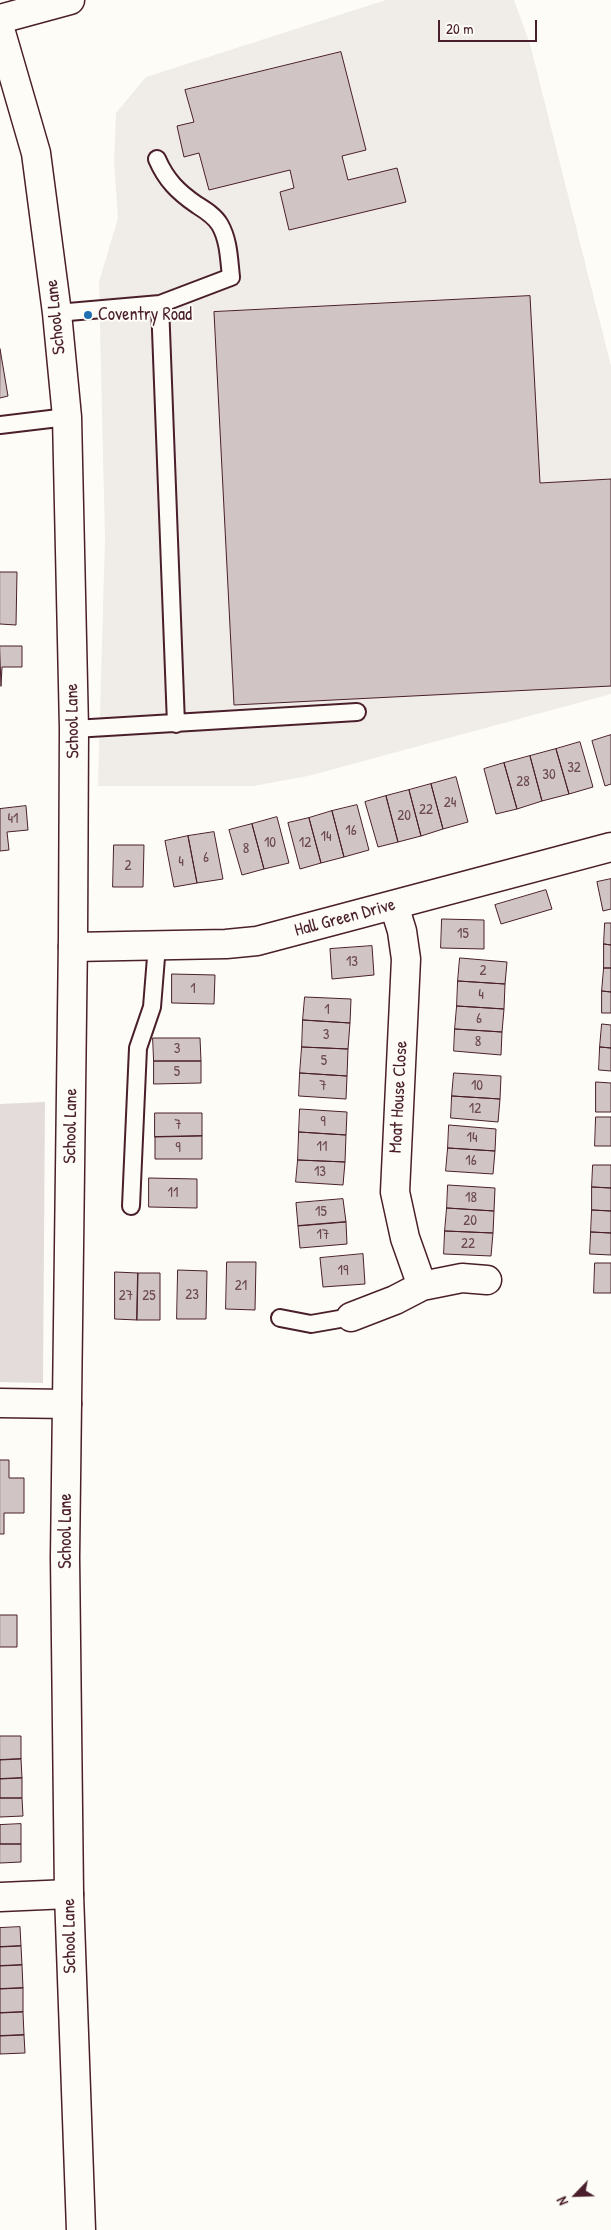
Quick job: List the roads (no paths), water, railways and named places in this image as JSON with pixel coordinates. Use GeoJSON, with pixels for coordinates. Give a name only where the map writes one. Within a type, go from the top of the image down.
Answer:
{"type":"FeatureCollection","features":[{"type":"Feature","properties":{"kind":"street"},"geometry":{"type":"LineString","coordinates":[[0,19],[70,0]]}},
{"type":"Feature","properties":{"kind":"street","name":"School Lane"},"geometry":{"type":"LineString","coordinates":[[0,29],[36,153],[67,417],[74,729],[65,1567],[76,2229]]}},
{"type":"Feature","properties":{"kind":"street","name":"Hall Green Drive"},"geometry":{"type":"LineString","coordinates":[[73,947],[226,944],[257,941],[611,847]]}},
{"type":"Feature","properties":{"kind":"street","name":"Moat House Close"},"geometry":{"type":"LineString","coordinates":[[394,905],[402,931],[406,959],[395,1192],[405,1238],[422,1286]]}},
{"type":"Feature","properties":{"kind":"street"},"geometry":{"type":"LineString","coordinates":[[351,1317],[395,1300],[422,1286],[462,1278],[487,1280]]}},
{"type":"Feature","properties":{"kind":"street"},"geometry":{"type":"LineString","coordinates":[[0,1404],[67,1404]]}},
{"type":"Feature","properties":{"kind":"street"},"geometry":{"type":"LineString","coordinates":[[0,1897],[69,1894]]}},
{"type":"Feature","properties":{"kind":"lane"},"geometry":{"type":"LineString","coordinates":[[56,313],[160,304],[231,277],[228,247],[220,224],[208,212],[173,187],[163,174],[157,159]]}},
{"type":"Feature","properties":{"kind":"lane"},"geometry":{"type":"LineString","coordinates":[[160,304],[176,724]]}},
{"type":"Feature","properties":{"kind":"lane"},"geometry":{"type":"LineString","coordinates":[[0,424],[67,417]]}},
{"type":"Feature","properties":{"kind":"lane"},"geometry":{"type":"LineString","coordinates":[[74,729],[357,712]]}},
{"type":"Feature","properties":{"kind":"lane"},"geometry":{"type":"LineString","coordinates":[[131,1206],[138,1048],[152,1007],[157,946]]}},
{"type":"Feature","properties":{"kind":"lane"},"geometry":{"type":"LineString","coordinates":[[280,1318],[311,1324],[351,1317]]}},
{"type":"Feature","properties":{"kind":"place","name":"Coventry Road"},"geometry":{"type":"Point","coordinates":[88,315]}}]}
